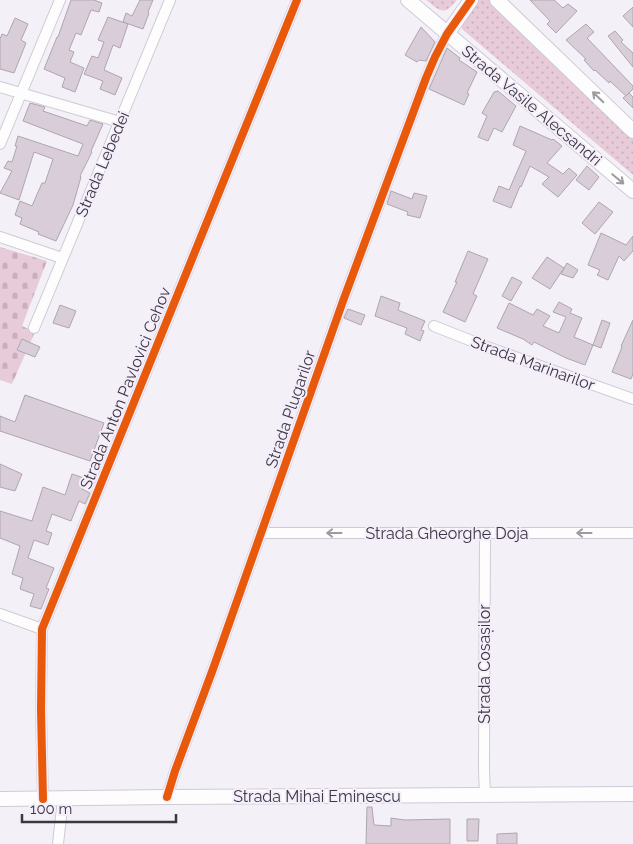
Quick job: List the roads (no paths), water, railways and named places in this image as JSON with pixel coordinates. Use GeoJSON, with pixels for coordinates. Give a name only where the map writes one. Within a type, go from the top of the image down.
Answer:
{"type":"FeatureCollection","features":[{"type":"Feature","properties":{"kind":"main road","name":"Strada Vasile Alecsandri"},"geometry":{"type":"LineString","coordinates":[[408,0],[633,191]]}},
{"type":"Feature","properties":{"kind":"main road"},"geometry":{"type":"LineString","coordinates":[[447,34],[471,0]]}},
{"type":"Feature","properties":{"kind":"main road"},"geometry":{"type":"LineString","coordinates":[[497,0],[633,131]]}},
{"type":"Feature","properties":{"kind":"main road","name":"Strada Mihai Eminescu"},"geometry":{"type":"LineString","coordinates":[[0,799],[633,794]]}},
{"type":"Feature","properties":{"kind":"street"},"geometry":{"type":"LineString","coordinates":[[0,144],[60,0]]}},
{"type":"Feature","properties":{"kind":"street","name":"Strada Lebedei"},"geometry":{"type":"LineString","coordinates":[[34,328],[170,0]]}},
{"type":"Feature","properties":{"kind":"street","name":"Strada Anton Pavlovici Cehov"},"geometry":{"type":"LineString","coordinates":[[43,798],[42,629],[297,0]]}},
{"type":"Feature","properties":{"kind":"street","name":"Strada Plugarilor"},"geometry":{"type":"LineString","coordinates":[[167,797],[366,238],[426,78],[447,34]]}},
{"type":"Feature","properties":{"kind":"street"},"geometry":{"type":"LineString","coordinates":[[0,86],[120,122]]}},
{"type":"Feature","properties":{"kind":"street"},"geometry":{"type":"LineString","coordinates":[[0,237],[62,258]]}},
{"type":"Feature","properties":{"kind":"street","name":"Strada Marinarilor"},"geometry":{"type":"LineString","coordinates":[[434,326],[486,347],[633,399]]}},
{"type":"Feature","properties":{"kind":"street","name":"Strada Gheorghe Doja"},"geometry":{"type":"LineString","coordinates":[[261,533],[633,533]]}},
{"type":"Feature","properties":{"kind":"street","name":"Strada Cosașilor"},"geometry":{"type":"LineString","coordinates":[[485,533],[485,796]]}},
{"type":"Feature","properties":{"kind":"street"},"geometry":{"type":"LineString","coordinates":[[0,614],[42,629]]}},
{"type":"Feature","properties":{"kind":"street"},"geometry":{"type":"LineString","coordinates":[[58,844],[63,798]]}}]}
